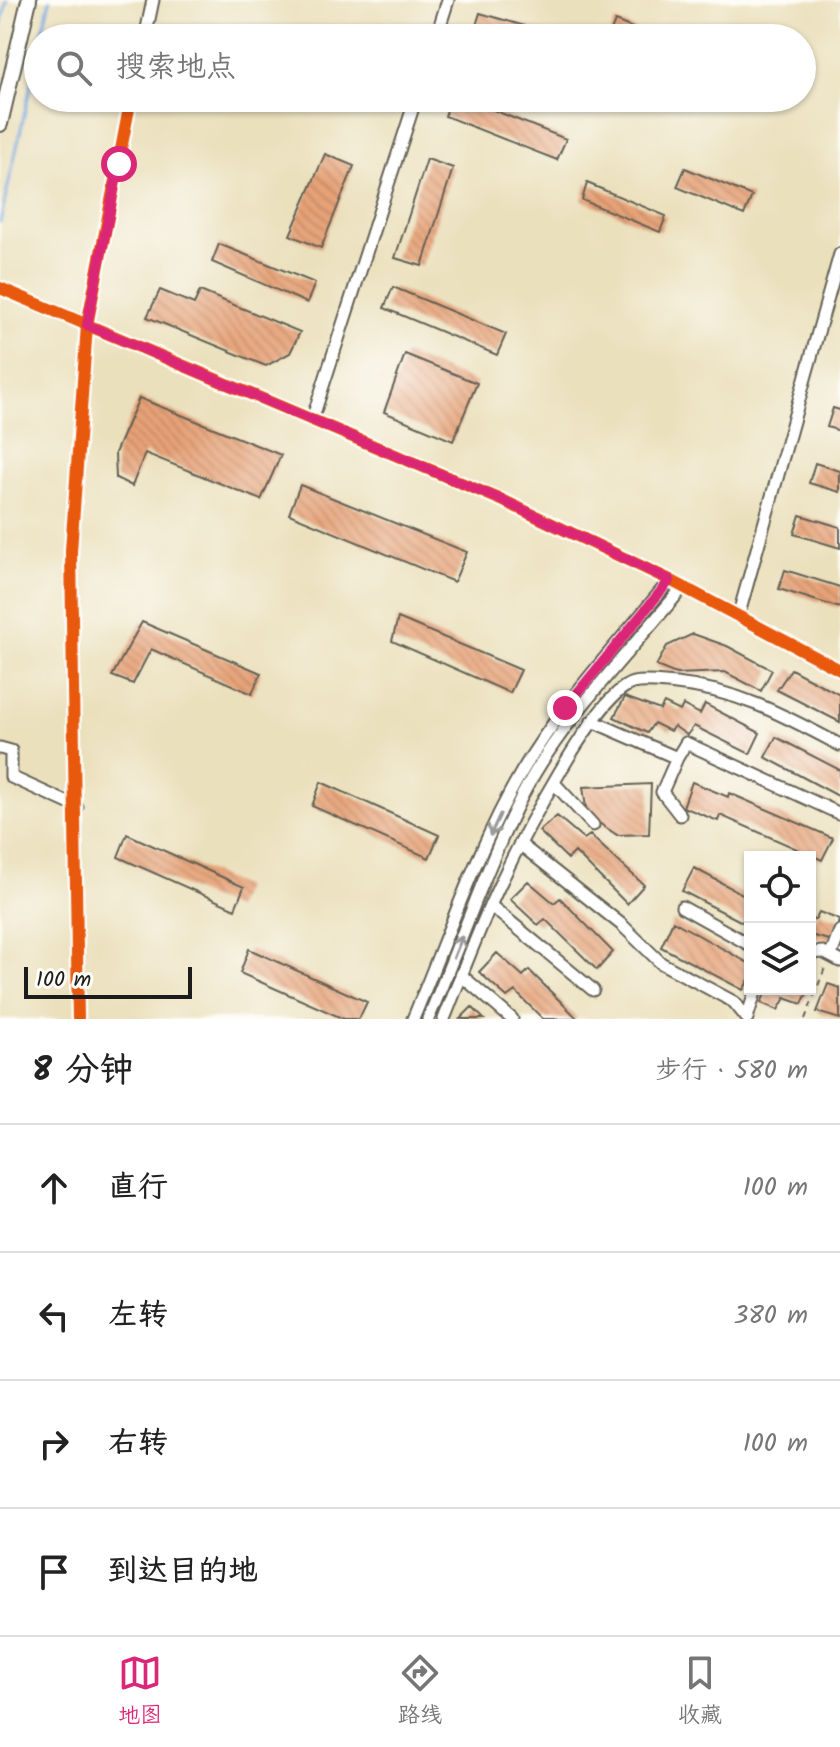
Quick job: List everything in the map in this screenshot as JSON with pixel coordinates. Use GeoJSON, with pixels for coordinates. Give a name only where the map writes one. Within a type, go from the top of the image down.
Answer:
{"type":"FeatureCollection","features":[{"type":"Feature","properties":{"kind":"street"},"geometry":{"type":"LineString","coordinates":[[0,124],[29,0]]}},
{"type":"Feature","properties":{"kind":"street"},"geometry":{"type":"LineString","coordinates":[[148,24],[153,0]]}},
{"type":"Feature","properties":{"kind":"street"},"geometry":{"type":"LineString","coordinates":[[440,24],[448,0]]}},
{"type":"Feature","properties":{"kind":"street"},"geometry":{"type":"LineString","coordinates":[[78,1019],[71,551],[87,325],[128,112]]}},
{"type":"Feature","properties":{"kind":"street"},"geometry":{"type":"LineString","coordinates":[[312,420],[411,112]]}},
{"type":"Feature","properties":{"kind":"street"},"geometry":{"type":"LineString","coordinates":[[738,617],[840,254]]}},
{"type":"Feature","properties":{"kind":"street"},"geometry":{"type":"LineString","coordinates":[[0,288],[504,501],[670,580],[840,670]]}},
{"type":"Feature","properties":{"kind":"street"},"geometry":{"type":"LineString","coordinates":[[413,1019],[494,827],[521,774],[565,708],[670,580]]}},
{"type":"Feature","properties":{"kind":"street"},"geometry":{"type":"LineString","coordinates":[[428,1019],[523,795],[549,751],[585,704],[683,587]]}},
{"type":"Feature","properties":{"kind":"street"},"geometry":{"type":"LineString","coordinates":[[444,1019],[491,906],[521,845],[592,721],[619,691],[632,683],[714,689],[781,714],[840,745]]}},
{"type":"Feature","properties":{"kind":"street"},"geometry":{"type":"LineString","coordinates":[[592,721],[677,758]]}},
{"type":"Feature","properties":{"kind":"street"},"geometry":{"type":"LineString","coordinates":[[680,815],[662,792],[686,743],[838,813]]}},
{"type":"Feature","properties":{"kind":"street"},"geometry":{"type":"LineString","coordinates":[[0,748],[11,751],[11,777],[77,807]]}},
{"type":"Feature","properties":{"kind":"street"},"geometry":{"type":"LineString","coordinates":[[555,784],[593,825]]}},
{"type":"Feature","properties":{"kind":"street"},"geometry":{"type":"LineString","coordinates":[[521,845],[622,925],[661,963],[734,1002],[747,1019]]}},
{"type":"Feature","properties":{"kind":"street"},"geometry":{"type":"LineString","coordinates":[[491,906],[593,990]]}},
{"type":"Feature","properties":{"kind":"street"},"geometry":{"type":"LineString","coordinates":[[682,907],[744,942]]}},
{"type":"Feature","properties":{"kind":"street"},"geometry":{"type":"LineString","coordinates":[[816,953],[823,952],[835,958],[840,931]]}},
{"type":"Feature","properties":{"kind":"street"},"geometry":{"type":"LineString","coordinates":[[462,976],[512,1019]]}},
{"type":"Feature","properties":{"kind":"street"},"geometry":{"type":"LineString","coordinates":[[747,1019],[754,995]]}},
{"type":"Feature","properties":{"kind":"street"},"geometry":{"type":"LineString","coordinates":[[747,1019],[756,1019]]}},
{"type":"Feature","properties":{"kind":"path"},"geometry":{"type":"LineString","coordinates":[[805,1019],[835,958]]}},
{"type":"Feature","properties":{"kind":"building"},"geometry":{"type":"Polygon","coordinates":[[[480,13],[518,24],[476,24],[480,13]]]}},
{"type":"Feature","properties":{"kind":"building"},"geometry":{"type":"Polygon","coordinates":[[[446,112],[498,112],[566,139],[557,160],[445,116],[446,112]]]}},
{"type":"Feature","properties":{"kind":"building"},"geometry":{"type":"Polygon","coordinates":[[[325,154],[354,166],[321,248],[290,235],[325,154]]]}},
{"type":"Feature","properties":{"kind":"building"},"geometry":{"type":"Polygon","coordinates":[[[427,159],[453,168],[422,266],[395,258],[427,159]]]}},
{"type":"Feature","properties":{"kind":"building"},"geometry":{"type":"Polygon","coordinates":[[[685,168],[752,196],[744,215],[677,187],[685,168]]]}},
{"type":"Feature","properties":{"kind":"building"},"geometry":{"type":"Polygon","coordinates":[[[587,183],[666,216],[660,232],[582,200],[587,183]]]}},
{"type":"Feature","properties":{"kind":"building"},"geometry":{"type":"Polygon","coordinates":[[[219,244],[315,283],[307,303],[212,262],[219,244]]]}},
{"type":"Feature","properties":{"kind":"building"},"geometry":{"type":"Polygon","coordinates":[[[393,287],[506,334],[497,355],[384,308],[393,287]]]}},
{"type":"Feature","properties":{"kind":"building"},"geometry":{"type":"Polygon","coordinates":[[[160,290],[194,304],[200,291],[300,332],[290,353],[266,366],[147,317],[160,290]]]}},
{"type":"Feature","properties":{"kind":"building"},"geometry":{"type":"Polygon","coordinates":[[[405,354],[477,383],[453,441],[384,412],[405,354]]]}},
{"type":"Feature","properties":{"kind":"building"},"geometry":{"type":"Polygon","coordinates":[[[139,398],[281,455],[261,500],[145,453],[132,486],[116,478],[115,453],[139,398]]]}},
{"type":"Feature","properties":{"kind":"building"},"geometry":{"type":"Polygon","coordinates":[[[833,408],[840,410],[840,431],[827,427],[833,408]]]}},
{"type":"Feature","properties":{"kind":"building"},"geometry":{"type":"Polygon","coordinates":[[[815,463],[840,471],[840,492],[809,483],[815,463]]]}},
{"type":"Feature","properties":{"kind":"building"},"geometry":{"type":"Polygon","coordinates":[[[300,485],[467,552],[454,582],[289,514],[300,485]]]}},
{"type":"Feature","properties":{"kind":"building"},"geometry":{"type":"Polygon","coordinates":[[[800,515],[840,527],[840,548],[794,534],[800,515]]]}},
{"type":"Feature","properties":{"kind":"building"},"geometry":{"type":"Polygon","coordinates":[[[785,570],[840,587],[840,608],[779,589],[785,570]]]}},
{"type":"Feature","properties":{"kind":"building"},"geometry":{"type":"Polygon","coordinates":[[[398,618],[521,670],[510,693],[392,641],[398,618]]]}},
{"type":"Feature","properties":{"kind":"building"},"geometry":{"type":"Polygon","coordinates":[[[142,622],[261,673],[252,694],[151,649],[133,684],[112,676],[142,622]]]}},
{"type":"Feature","properties":{"kind":"building"},"geometry":{"type":"Polygon","coordinates":[[[693,634],[727,646],[772,670],[761,691],[725,672],[676,674],[656,666],[667,646],[693,634]]]}},
{"type":"Feature","properties":{"kind":"building"},"geometry":{"type":"Polygon","coordinates":[[[791,669],[840,695],[840,722],[777,690],[791,669]]]}},
{"type":"Feature","properties":{"kind":"building"},"geometry":{"type":"Polygon","coordinates":[[[625,697],[660,710],[664,703],[680,711],[683,705],[700,714],[705,704],[760,733],[750,754],[694,726],[687,735],[674,726],[670,731],[654,723],[647,733],[614,717],[625,697]]]}},
{"type":"Feature","properties":{"kind":"building"},"geometry":{"type":"Polygon","coordinates":[[[776,737],[840,770],[840,797],[765,757],[776,737]]]}},
{"type":"Feature","properties":{"kind":"building"},"geometry":{"type":"Polygon","coordinates":[[[321,782],[439,835],[429,858],[312,806],[321,782]]]}},
{"type":"Feature","properties":{"kind":"building"},"geometry":{"type":"Polygon","coordinates":[[[692,782],[728,797],[729,793],[833,838],[822,860],[816,857],[816,851],[802,851],[720,815],[718,821],[683,807],[692,782]]]}},
{"type":"Feature","properties":{"kind":"building"},"geometry":{"type":"Polygon","coordinates":[[[651,784],[649,834],[617,835],[587,815],[583,787],[651,784]]]}},
{"type":"Feature","properties":{"kind":"building"},"geometry":{"type":"Polygon","coordinates":[[[557,816],[584,839],[590,835],[644,885],[627,904],[575,852],[568,859],[539,831],[557,816]]]}},
{"type":"Feature","properties":{"kind":"building"},"geometry":{"type":"Polygon","coordinates":[[[127,834],[244,887],[235,909],[118,857],[127,834]]]}},
{"type":"Feature","properties":{"kind":"building"},"geometry":{"type":"Polygon","coordinates":[[[694,868],[744,895],[744,923],[682,891],[694,868]]]}},
{"type":"Feature","properties":{"kind":"building"},"geometry":{"type":"Polygon","coordinates":[[[528,881],[554,903],[560,898],[613,952],[597,970],[545,919],[538,925],[510,899],[528,881]]]}},
{"type":"Feature","properties":{"kind":"building"},"geometry":{"type":"Polygon","coordinates":[[[819,912],[840,920],[833,941],[816,937],[819,912]]]}},
{"type":"Feature","properties":{"kind":"building"},"geometry":{"type":"Polygon","coordinates":[[[673,921],[744,961],[744,988],[743,990],[661,947],[673,921]]]}},
{"type":"Feature","properties":{"kind":"building"},"geometry":{"type":"Polygon","coordinates":[[[249,949],[367,1002],[359,1019],[344,1019],[240,973],[249,949]]]}},
{"type":"Feature","properties":{"kind":"building"},"geometry":{"type":"Polygon","coordinates":[[[497,953],[523,976],[529,970],[578,1019],[543,1019],[515,991],[507,997],[479,972],[497,953]]]}},
{"type":"Feature","properties":{"kind":"building"},"geometry":{"type":"Polygon","coordinates":[[[828,984],[840,988],[840,1019],[817,1012],[828,984]]]}},
{"type":"Feature","properties":{"kind":"building"},"geometry":{"type":"Polygon","coordinates":[[[764,995],[806,995],[802,1004],[785,998],[778,1010],[761,1003],[764,995]]]}},
{"type":"Feature","properties":{"kind":"building"},"geometry":{"type":"Polygon","coordinates":[[[472,1007],[484,1019],[460,1019],[472,1007]]]}},
{"type":"Feature","properties":{"kind":"waterway"},"geometry":{"type":"LineString","coordinates":[[0,30],[7,0]]}},
{"type":"Feature","properties":{"kind":"waterway"},"geometry":{"type":"LineString","coordinates":[[44,24],[50,0]]}},
{"type":"Feature","properties":{"kind":"waterway"},"geometry":{"type":"LineString","coordinates":[[0,222],[25,112]]}},
{"type":"Feature","properties":{"kind":"cycle path"},"geometry":{"type":"LineString","coordinates":[[78,1019],[71,551],[87,325],[128,112]]}},
{"type":"Feature","properties":{"kind":"cycle path"},"geometry":{"type":"LineString","coordinates":[[0,288],[504,501],[670,580],[840,670]]}},
{"type":"Feature","properties":{"kind":"route"},"geometry":{"type":"LineString","coordinates":[[119,164],[87,325],[504,501],[670,580],[565,708]]}}]}
